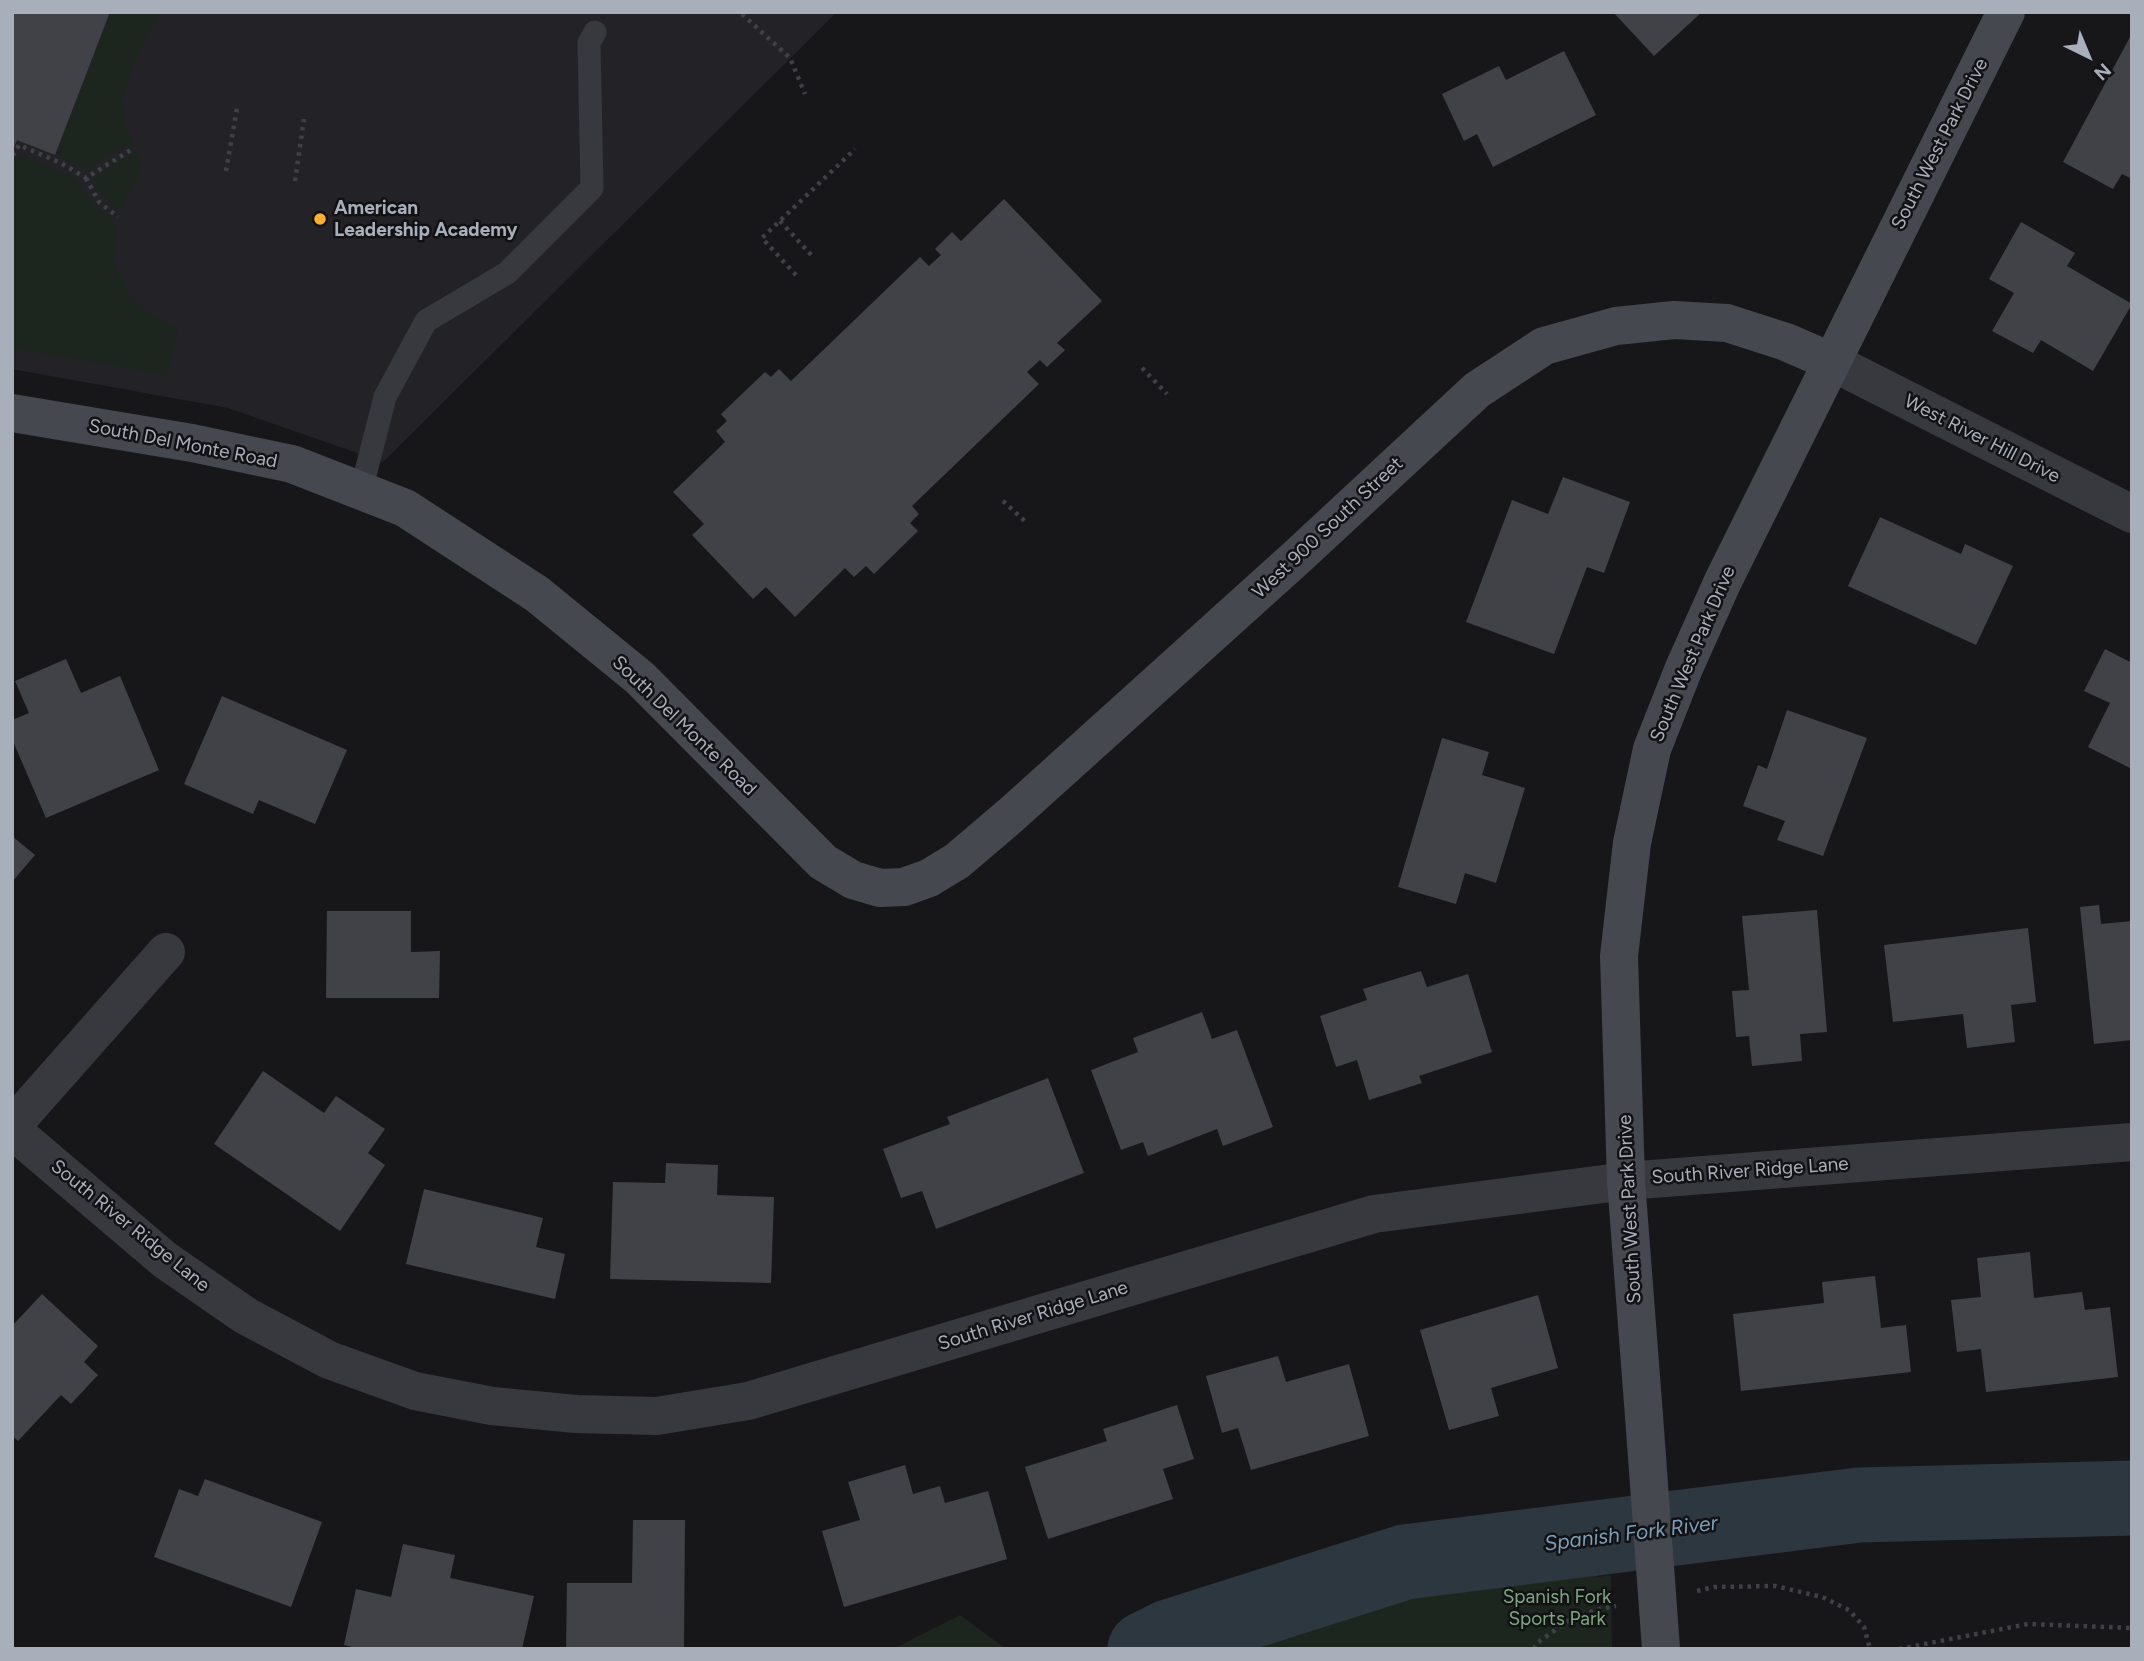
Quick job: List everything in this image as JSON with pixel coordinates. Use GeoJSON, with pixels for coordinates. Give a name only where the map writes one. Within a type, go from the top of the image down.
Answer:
{"type":"FeatureCollection","features":[{"type":"Feature","properties":{"kind":"street","name":"South West Park Drive"},"geometry":{"type":"LineString","coordinates":[[1661,1649],[1626,1181],[1619,956],[1632,843],[1652,748],[1723,581],[2006,12]]}},
{"type":"Feature","properties":{"kind":"street","name":"West 900 South Street"},"geometry":{"type":"LineString","coordinates":[[880,888],[904,887],[929,878],[957,861],[1267,585],[1477,390],[1544,346],[1616,326],[1674,320],[1727,323],[1786,342],[1832,362]]}},
{"type":"Feature","properties":{"kind":"street","name":"West River Hill Drive"},"geometry":{"type":"LineString","coordinates":[[1832,362],[2132,514]]}},
{"type":"Feature","properties":{"kind":"street","name":"South Del Monte Road"},"geometry":{"type":"LineString","coordinates":[[12,413],[191,443],[292,464],[405,508],[537,594],[640,678],[823,862],[853,880],[880,888]]}},
{"type":"Feature","properties":{"kind":"street"},"geometry":{"type":"LineString","coordinates":[[12,1128],[166,952]]}},
{"type":"Feature","properties":{"kind":"street","name":"South River Ridge Lane"},"geometry":{"type":"LineString","coordinates":[[12,1128],[165,1259],[246,1316],[329,1360],[415,1391],[492,1406],[576,1414],[657,1416],[748,1401],[1374,1214],[1626,1181],[2132,1142]]}},
{"type":"Feature","properties":{"kind":"lane"},"geometry":{"type":"LineString","coordinates":[[362,491],[385,397],[426,321],[507,273],[592,188],[589,43],[595,32]]}},
{"type":"Feature","properties":{"kind":"path"},"geometry":{"type":"LineString","coordinates":[[742,14],[790,58],[805,94]]}},
{"type":"Feature","properties":{"kind":"path"},"geometry":{"type":"LineString","coordinates":[[226,171],[237,108]]}},
{"type":"Feature","properties":{"kind":"path"},"geometry":{"type":"LineString","coordinates":[[295,181],[304,119]]}},
{"type":"Feature","properties":{"kind":"path"},"geometry":{"type":"LineString","coordinates":[[12,153],[14,154],[19,145],[61,163],[86,178],[99,202],[118,217]]}},
{"type":"Feature","properties":{"kind":"path"},"geometry":{"type":"LineString","coordinates":[[86,178],[134,148]]}},
{"type":"Feature","properties":{"kind":"path"},"geometry":{"type":"LineString","coordinates":[[796,275],[762,237],[855,149]]}},
{"type":"Feature","properties":{"kind":"path"},"geometry":{"type":"LineString","coordinates":[[780,221],[814,258]]}},
{"type":"Feature","properties":{"kind":"path"},"geometry":{"type":"LineString","coordinates":[[1142,368],[1167,394]]}},
{"type":"Feature","properties":{"kind":"path"},"geometry":{"type":"LineString","coordinates":[[1003,501],[1027,524]]}},
{"type":"Feature","properties":{"kind":"path"},"geometry":{"type":"LineString","coordinates":[[1688,1592],[1714,1587],[1776,1586],[1822,1597],[1849,1610],[1864,1627],[1870,1649]]}},
{"type":"Feature","properties":{"kind":"path"},"geometry":{"type":"LineString","coordinates":[[1534,1649],[1537,1643],[1568,1621],[1596,1610],[1622,1605]]}},
{"type":"Feature","properties":{"kind":"path"},"geometry":{"type":"LineString","coordinates":[[1899,1649],[2028,1624],[2132,1628]]}},
{"type":"Feature","properties":{"kind":"shaded area","name":"American Leadership Academy"},"geometry":{"type":"Polygon","coordinates":[[[12,12],[837,12],[383,462],[228,408],[12,369],[12,12]]]}},
{"type":"Feature","properties":{"kind":"green space"},"geometry":{"type":"Polygon","coordinates":[[[110,12],[161,12],[141,46],[123,95],[124,121],[133,142],[108,155],[88,171],[55,155],[110,12]]]}},
{"type":"Feature","properties":{"kind":"green space"},"geometry":{"type":"Polygon","coordinates":[[[138,152],[141,163],[139,174],[120,211],[104,197],[94,179],[115,162],[138,152]]]}},
{"type":"Feature","properties":{"kind":"green space"},"geometry":{"type":"Polygon","coordinates":[[[19,154],[77,180],[93,204],[117,224],[114,258],[127,293],[146,312],[178,329],[168,375],[12,348],[12,159],[15,160],[19,154]]]}},
{"type":"Feature","properties":{"kind":"green space","name":"Spanish Fork Sports Park"},"geometry":{"type":"Polygon","coordinates":[[[1596,1561],[1597,1577],[1611,1575],[1612,1649],[1101,1649],[1130,1631],[1596,1561]]]}},
{"type":"Feature","properties":{"kind":"green space"},"geometry":{"type":"Polygon","coordinates":[[[960,1615],[1006,1649],[893,1649],[960,1615]]]}},
{"type":"Feature","properties":{"kind":"building"},"geometry":{"type":"Polygon","coordinates":[[[12,12],[110,12],[55,155],[17,140],[12,152],[12,12]]]}},
{"type":"Feature","properties":{"kind":"building"},"geometry":{"type":"Polygon","coordinates":[[[1613,12],[1702,12],[1654,56],[1613,12]]]}},
{"type":"Feature","properties":{"kind":"building"},"geometry":{"type":"Polygon","coordinates":[[[2130,37],[2132,179],[2122,174],[2113,189],[2063,162],[2130,37]]]}},
{"type":"Feature","properties":{"kind":"building"},"geometry":{"type":"Polygon","coordinates":[[[1564,51],[1596,115],[1493,167],[1477,134],[1464,141],[1442,94],[1499,66],[1506,80],[1564,51]]]}},
{"type":"Feature","properties":{"kind":"building"},"geometry":{"type":"Polygon","coordinates":[[[1004,199],[1102,301],[1057,343],[1065,350],[1047,367],[1040,360],[1027,372],[1039,384],[912,506],[919,514],[910,523],[918,531],[874,574],[866,566],[854,577],[845,568],[795,617],[766,587],[753,599],[692,535],[704,524],[673,492],[725,442],[716,431],[727,421],[721,414],[765,372],[771,377],[779,369],[791,381],[920,257],[929,266],[941,255],[935,249],[952,232],[961,241],[1004,199]]]}},
{"type":"Feature","properties":{"kind":"building"},"geometry":{"type":"Polygon","coordinates":[[[2021,222],[2075,253],[2067,266],[2132,304],[2093,371],[2041,340],[2033,353],[1992,331],[2014,293],[1989,279],[2021,222]]]}},
{"type":"Feature","properties":{"kind":"building"},"geometry":{"type":"Polygon","coordinates":[[[1563,477],[1630,502],[1604,573],[1587,567],[1554,654],[1466,622],[1512,500],[1548,514],[1563,477]]]}},
{"type":"Feature","properties":{"kind":"building"},"geometry":{"type":"Polygon","coordinates":[[[1880,517],[1961,554],[1965,544],[2013,566],[1976,645],[1848,586],[1880,517]]]}},
{"type":"Feature","properties":{"kind":"building"},"geometry":{"type":"Polygon","coordinates":[[[2105,649],[2132,663],[2132,769],[2088,747],[2110,703],[2084,691],[2105,649]]]}},
{"type":"Feature","properties":{"kind":"building"},"geometry":{"type":"Polygon","coordinates":[[[66,659],[81,693],[120,676],[159,770],[46,818],[12,739],[12,720],[29,713],[15,681],[66,659]]]}},
{"type":"Feature","properties":{"kind":"building"},"geometry":{"type":"Polygon","coordinates":[[[222,696],[347,750],[315,824],[259,800],[253,814],[184,784],[222,696]]]}},
{"type":"Feature","properties":{"kind":"building"},"geometry":{"type":"Polygon","coordinates":[[[1787,710],[1867,738],[1823,856],[1777,840],[1785,821],[1743,806],[1758,765],[1767,769],[1787,710]]]}},
{"type":"Feature","properties":{"kind":"building"},"geometry":{"type":"Polygon","coordinates":[[[1442,738],[1489,752],[1482,775],[1525,788],[1496,883],[1465,873],[1456,904],[1398,887],[1442,738]]]}},
{"type":"Feature","properties":{"kind":"building"},"geometry":{"type":"Polygon","coordinates":[[[12,836],[35,855],[12,882],[12,836]]]}},
{"type":"Feature","properties":{"kind":"building"},"geometry":{"type":"Polygon","coordinates":[[[2099,905],[2101,924],[2132,921],[2132,1040],[2094,1044],[2080,907],[2099,905]]]}},
{"type":"Feature","properties":{"kind":"building"},"geometry":{"type":"Polygon","coordinates":[[[1817,910],[1827,1032],[1800,1034],[1802,1061],[1752,1066],[1749,1036],[1736,1037],[1732,991],[1749,990],[1742,916],[1817,910]]]}},
{"type":"Feature","properties":{"kind":"building"},"geometry":{"type":"Polygon","coordinates":[[[327,911],[411,911],[411,952],[440,951],[439,998],[326,998],[327,911]]]}},
{"type":"Feature","properties":{"kind":"building"},"geometry":{"type":"Polygon","coordinates":[[[2028,928],[2036,1002],[2011,1005],[2015,1042],[1967,1048],[1963,1014],[1893,1022],[1884,945],[2028,928]]]}},
{"type":"Feature","properties":{"kind":"building"},"geometry":{"type":"Polygon","coordinates":[[[1421,971],[1427,987],[1468,974],[1492,1052],[1419,1076],[1422,1083],[1369,1100],[1357,1060],[1336,1067],[1320,1016],[1367,1000],[1363,989],[1421,971]]]}},
{"type":"Feature","properties":{"kind":"building"},"geometry":{"type":"Polygon","coordinates":[[[1202,1012],[1212,1039],[1237,1030],[1273,1127],[1223,1146],[1217,1129],[1148,1156],[1143,1142],[1121,1150],[1091,1070],[1138,1052],[1133,1038],[1202,1012]]]}},
{"type":"Feature","properties":{"kind":"building"},"geometry":{"type":"Polygon","coordinates":[[[263,1071],[324,1113],[336,1096],[385,1129],[368,1153],[385,1165],[340,1231],[214,1144],[263,1071]]]}},
{"type":"Feature","properties":{"kind":"building"},"geometry":{"type":"Polygon","coordinates":[[[1048,1078],[1084,1173],[936,1229],[922,1191],[901,1198],[883,1149],[950,1124],[947,1117],[1048,1078]]]}},
{"type":"Feature","properties":{"kind":"building"},"geometry":{"type":"Polygon","coordinates":[[[666,1163],[718,1165],[717,1195],[774,1197],[771,1283],[610,1279],[613,1182],[665,1183],[666,1163]]]}},
{"type":"Feature","properties":{"kind":"building"},"geometry":{"type":"Polygon","coordinates":[[[424,1189],[543,1218],[536,1247],[565,1254],[555,1299],[406,1264],[424,1189]]]}},
{"type":"Feature","properties":{"kind":"building"},"geometry":{"type":"Polygon","coordinates":[[[2030,1252],[2034,1298],[2082,1292],[2085,1310],[2110,1307],[2118,1377],[1986,1392],[1981,1349],[1957,1352],[1951,1300],[1981,1297],[1977,1258],[2030,1252]]]}},
{"type":"Feature","properties":{"kind":"building"},"geometry":{"type":"Polygon","coordinates":[[[1875,1276],[1881,1328],[1906,1325],[1911,1372],[1741,1391],[1733,1314],[1824,1303],[1822,1282],[1875,1276]]]}},
{"type":"Feature","properties":{"kind":"building"},"geometry":{"type":"Polygon","coordinates":[[[42,1294],[98,1346],[84,1362],[98,1375],[71,1404],[61,1395],[18,1441],[12,1436],[12,1326],[42,1294]]]}},
{"type":"Feature","properties":{"kind":"building"},"geometry":{"type":"Polygon","coordinates":[[[1538,1295],[1558,1368],[1491,1388],[1499,1416],[1449,1430],[1420,1330],[1538,1295]]]}},
{"type":"Feature","properties":{"kind":"building"},"geometry":{"type":"Polygon","coordinates":[[[1278,1356],[1286,1382],[1349,1364],[1369,1436],[1251,1470],[1238,1428],[1222,1433],[1206,1376],[1278,1356]]]}},
{"type":"Feature","properties":{"kind":"building"},"geometry":{"type":"Polygon","coordinates":[[[1177,1405],[1194,1459],[1163,1469],[1173,1499],[1048,1539],[1025,1467],[1107,1441],[1103,1429],[1177,1405]]]}},
{"type":"Feature","properties":{"kind":"building"},"geometry":{"type":"Polygon","coordinates":[[[905,1465],[913,1494],[940,1486],[945,1503],[988,1491],[1007,1559],[844,1607],[822,1531],[860,1520],[848,1482],[905,1465]]]}},
{"type":"Feature","properties":{"kind":"building"},"geometry":{"type":"Polygon","coordinates":[[[205,1479],[322,1522],[291,1607],[154,1557],[179,1489],[198,1496],[205,1479]]]}},
{"type":"Feature","properties":{"kind":"building"},"geometry":{"type":"Polygon","coordinates":[[[633,1520],[685,1520],[684,1649],[566,1649],[567,1583],[632,1583],[633,1520]]]}},
{"type":"Feature","properties":{"kind":"building"},"geometry":{"type":"Polygon","coordinates":[[[403,1544],[455,1555],[450,1578],[534,1596],[522,1649],[360,1649],[344,1645],[356,1589],[391,1597],[403,1544]]]}},
{"type":"Feature","properties":{"kind":"waterway","name":"Spanish Fork River"},"geometry":{"type":"LineString","coordinates":[[1145,1649],[1169,1637],[1405,1562],[1859,1505],[2132,1498]]}},
{"type":"Feature","properties":{"kind":"place","name":"American Leadership Academy"},"geometry":{"type":"Point","coordinates":[320,219]}}]}
